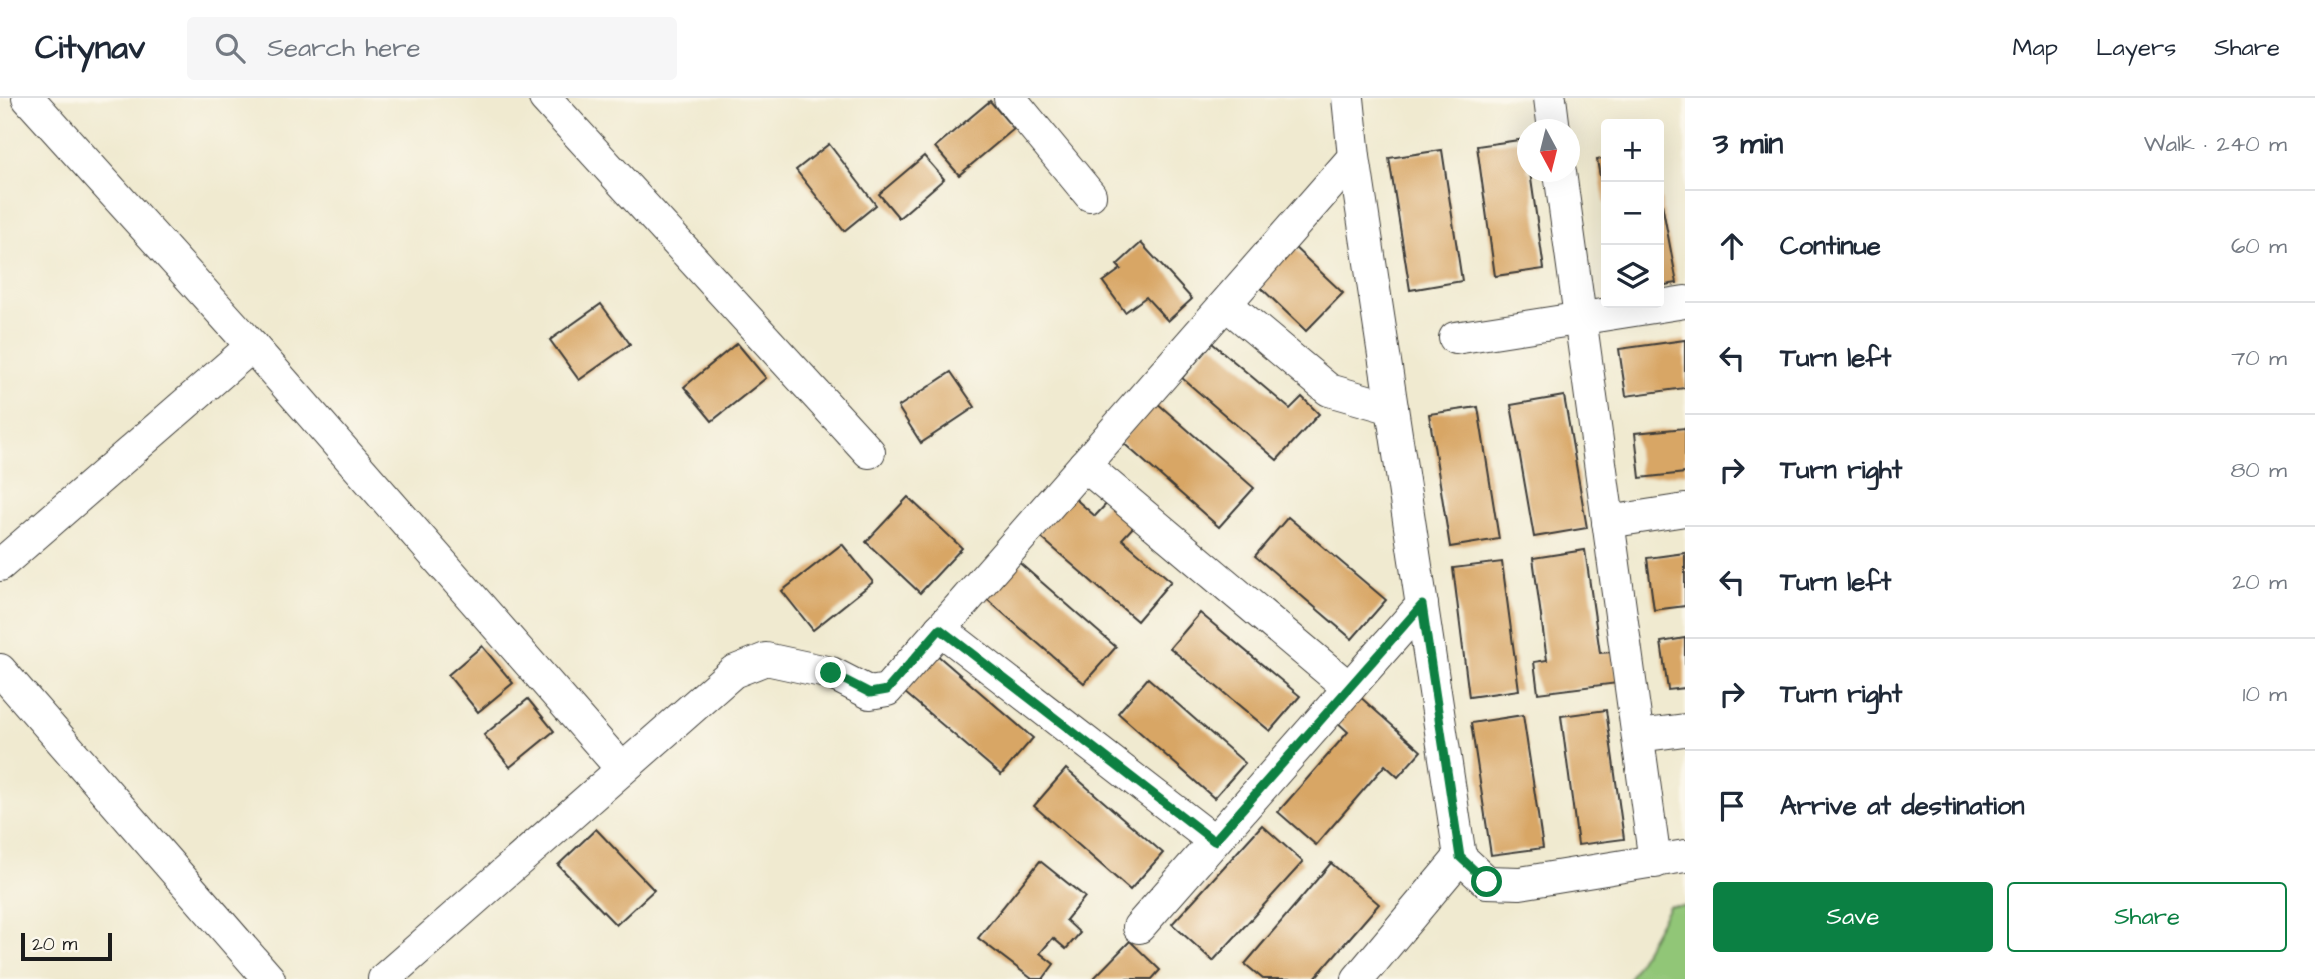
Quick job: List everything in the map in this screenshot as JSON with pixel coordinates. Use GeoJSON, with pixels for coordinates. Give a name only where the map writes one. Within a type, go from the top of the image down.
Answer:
{"type":"FeatureCollection","features":[{"type":"Feature","properties":{"kind":"street"},"geometry":{"type":"LineString","coordinates":[[28,98],[252,346],[622,769]]}},
{"type":"Feature","properties":{"kind":"street"},"geometry":{"type":"LineString","coordinates":[[545,98],[869,452]]}},
{"type":"Feature","properties":{"kind":"street"},"geometry":{"type":"LineString","coordinates":[[1010,98],[1090,195]]}},
{"type":"Feature","properties":{"kind":"street"},"geometry":{"type":"LineString","coordinates":[[1348,98],[1354,157],[1460,857],[1487,882],[1520,883],[1670,859],[1638,736],[1561,182]]}},
{"type":"Feature","properties":{"kind":"street"},"geometry":{"type":"LineString","coordinates":[[1550,98],[1553,119]]}},
{"type":"Feature","properties":{"kind":"street"},"geometry":{"type":"LineString","coordinates":[[384,979],[733,672],[766,659],[831,673],[870,693],[887,690],[1354,157]]}},
{"type":"Feature","properties":{"kind":"street"},"geometry":{"type":"LineString","coordinates":[[1454,338],[1685,302]]}},
{"type":"Feature","properties":{"kind":"street"},"geometry":{"type":"LineString","coordinates":[[1226,304],[1329,390],[1392,408]]}},
{"type":"Feature","properties":{"kind":"street"},"geometry":{"type":"LineString","coordinates":[[0,565],[252,346]]}},
{"type":"Feature","properties":{"kind":"street"},"geometry":{"type":"LineString","coordinates":[[1084,465],[1349,688]]}},
{"type":"Feature","properties":{"kind":"street"},"geometry":{"type":"LineString","coordinates":[[1608,522],[1685,510]]}},
{"type":"Feature","properties":{"kind":"street"},"geometry":{"type":"LineString","coordinates":[[1139,927],[1422,605]]}},
{"type":"Feature","properties":{"kind":"street"},"geometry":{"type":"LineString","coordinates":[[940,629],[1214,841]]}},
{"type":"Feature","properties":{"kind":"street"},"geometry":{"type":"LineString","coordinates":[[0,670],[269,979]]}},
{"type":"Feature","properties":{"kind":"street"},"geometry":{"type":"LineString","coordinates":[[1638,736],[1685,730]]}},
{"type":"Feature","properties":{"kind":"street"},"geometry":{"type":"LineString","coordinates":[[1357,979],[1460,857]]}},
{"type":"Feature","properties":{"kind":"green space"},"geometry":{"type":"Polygon","coordinates":[[[1669,906],[1685,906],[1685,979],[1629,979],[1669,906]]]}},
{"type":"Feature","properties":{"kind":"building"},"geometry":{"type":"Polygon","coordinates":[[[990,101],[1014,129],[959,175],[935,147],[990,101]]]}},
{"type":"Feature","properties":{"kind":"building"},"geometry":{"type":"Polygon","coordinates":[[[1517,140],[1517,182],[1531,182],[1544,269],[1495,276],[1477,146],[1517,140]]]}},
{"type":"Feature","properties":{"kind":"building"},"geometry":{"type":"Polygon","coordinates":[[[829,144],[876,205],[844,231],[796,170],[829,144]]]}},
{"type":"Feature","properties":{"kind":"building"},"geometry":{"type":"Polygon","coordinates":[[[1442,150],[1462,281],[1410,290],[1389,158],[1442,150]]]}},
{"type":"Feature","properties":{"kind":"building"},"geometry":{"type":"Polygon","coordinates":[[[924,156],[944,179],[899,218],[879,194],[924,156]]]}},
{"type":"Feature","properties":{"kind":"building"},"geometry":{"type":"Polygon","coordinates":[[[1601,159],[1601,182],[1597,160],[1601,159]]]}},
{"type":"Feature","properties":{"kind":"building"},"geometry":{"type":"Polygon","coordinates":[[[1664,214],[1677,283],[1664,285],[1664,214]]]}},
{"type":"Feature","properties":{"kind":"building"},"geometry":{"type":"Polygon","coordinates":[[[1141,243],[1192,299],[1168,321],[1146,297],[1125,312],[1103,282],[1121,269],[1117,265],[1141,243]]]}},
{"type":"Feature","properties":{"kind":"building"},"geometry":{"type":"Polygon","coordinates":[[[1292,245],[1343,293],[1306,331],[1256,283],[1292,245]]]}},
{"type":"Feature","properties":{"kind":"building"},"geometry":{"type":"Polygon","coordinates":[[[601,304],[630,344],[579,380],[550,340],[601,304]]]}},
{"type":"Feature","properties":{"kind":"building"},"geometry":{"type":"Polygon","coordinates":[[[1685,340],[1685,388],[1626,396],[1619,349],[1685,340]]]}},
{"type":"Feature","properties":{"kind":"building"},"geometry":{"type":"Polygon","coordinates":[[[737,343],[766,378],[712,421],[684,387],[737,343]]]}},
{"type":"Feature","properties":{"kind":"building"},"geometry":{"type":"Polygon","coordinates":[[[1212,343],[1290,409],[1302,397],[1319,414],[1277,460],[1182,378],[1212,343]]]}},
{"type":"Feature","properties":{"kind":"building"},"geometry":{"type":"Polygon","coordinates":[[[951,372],[975,407],[921,443],[898,407],[951,372]]]}},
{"type":"Feature","properties":{"kind":"building"},"geometry":{"type":"Polygon","coordinates":[[[1564,396],[1587,528],[1534,537],[1511,405],[1564,396]]]}},
{"type":"Feature","properties":{"kind":"building"},"geometry":{"type":"Polygon","coordinates":[[[1156,402],[1254,488],[1219,527],[1121,441],[1156,402]]]}},
{"type":"Feature","properties":{"kind":"building"},"geometry":{"type":"Polygon","coordinates":[[[1478,407],[1499,539],[1450,547],[1429,414],[1478,407]]]}},
{"type":"Feature","properties":{"kind":"building"},"geometry":{"type":"Polygon","coordinates":[[[1685,428],[1685,473],[1640,478],[1635,433],[1685,428]]]}},
{"type":"Feature","properties":{"kind":"building"},"geometry":{"type":"Polygon","coordinates":[[[1071,495],[1095,516],[1110,500],[1136,524],[1122,539],[1171,581],[1137,621],[1037,534],[1071,495]]]}},
{"type":"Feature","properties":{"kind":"building"},"geometry":{"type":"Polygon","coordinates":[[[908,497],[962,548],[920,593],[866,542],[908,497]]]}},
{"type":"Feature","properties":{"kind":"building"},"geometry":{"type":"Polygon","coordinates":[[[1288,517],[1386,600],[1352,639],[1255,556],[1288,517]]]}},
{"type":"Feature","properties":{"kind":"building"},"geometry":{"type":"Polygon","coordinates":[[[842,544],[873,582],[813,630],[782,591],[842,544]]]}},
{"type":"Feature","properties":{"kind":"building"},"geometry":{"type":"Polygon","coordinates":[[[1585,550],[1600,653],[1613,652],[1618,683],[1538,693],[1534,662],[1547,660],[1533,558],[1585,550]]]}},
{"type":"Feature","properties":{"kind":"building"},"geometry":{"type":"Polygon","coordinates":[[[1685,553],[1685,606],[1654,610],[1647,558],[1685,553]]]}},
{"type":"Feature","properties":{"kind":"building"},"geometry":{"type":"Polygon","coordinates":[[[1015,559],[1116,647],[1084,683],[983,596],[1015,559]]]}},
{"type":"Feature","properties":{"kind":"building"},"geometry":{"type":"Polygon","coordinates":[[[1502,562],[1519,690],[1469,697],[1453,568],[1502,562]]]}},
{"type":"Feature","properties":{"kind":"building"},"geometry":{"type":"Polygon","coordinates":[[[1200,613],[1300,696],[1270,731],[1170,648],[1200,613]]]}},
{"type":"Feature","properties":{"kind":"building"},"geometry":{"type":"Polygon","coordinates":[[[1685,638],[1685,688],[1668,690],[1661,642],[1685,638]]]}},
{"type":"Feature","properties":{"kind":"building"},"geometry":{"type":"Polygon","coordinates":[[[482,646],[513,683],[478,712],[448,675],[482,646]]]}},
{"type":"Feature","properties":{"kind":"building"},"geometry":{"type":"Polygon","coordinates":[[[936,654],[1033,738],[1001,775],[904,692],[936,654]]]}},
{"type":"Feature","properties":{"kind":"building"},"geometry":{"type":"Polygon","coordinates":[[[1148,678],[1245,763],[1214,798],[1118,713],[1148,678]]]}},
{"type":"Feature","properties":{"kind":"building"},"geometry":{"type":"Polygon","coordinates":[[[1358,695],[1421,751],[1398,777],[1385,765],[1316,845],[1278,812],[1348,732],[1335,720],[1358,695]]]}},
{"type":"Feature","properties":{"kind":"building"},"geometry":{"type":"Polygon","coordinates":[[[528,699],[554,731],[510,767],[484,735],[528,699]]]}},
{"type":"Feature","properties":{"kind":"building"},"geometry":{"type":"Polygon","coordinates":[[[1606,710],[1624,839],[1578,845],[1561,716],[1606,710]]]}},
{"type":"Feature","properties":{"kind":"building"},"geometry":{"type":"Polygon","coordinates":[[[1523,715],[1543,848],[1491,855],[1471,723],[1523,715]]]}},
{"type":"Feature","properties":{"kind":"building"},"geometry":{"type":"Polygon","coordinates":[[[1066,769],[1163,853],[1130,890],[1034,806],[1066,769]]]}},
{"type":"Feature","properties":{"kind":"building"},"geometry":{"type":"Polygon","coordinates":[[[1262,825],[1303,862],[1213,961],[1172,924],[1262,825]]]}},
{"type":"Feature","properties":{"kind":"building"},"geometry":{"type":"Polygon","coordinates":[[[596,829],[654,890],[616,925],[558,865],[596,829]]]}},
{"type":"Feature","properties":{"kind":"building"},"geometry":{"type":"Polygon","coordinates":[[[1040,861],[1085,897],[1066,920],[1080,933],[1066,949],[1053,938],[1040,953],[1054,964],[1043,979],[1032,979],[978,938],[1040,861]]]}},
{"type":"Feature","properties":{"kind":"building"},"geometry":{"type":"Polygon","coordinates":[[[1331,863],[1379,904],[1314,979],[1263,979],[1245,964],[1331,863]]]}},
{"type":"Feature","properties":{"kind":"building"},"geometry":{"type":"Polygon","coordinates":[[[1130,941],[1160,970],[1152,979],[1093,979],[1130,941]]]}},
{"type":"Feature","properties":{"kind":"route"},"geometry":{"type":"LineString","coordinates":[[831,673],[870,693],[887,690],[940,629],[1214,841],[1422,605],[1460,857],[1487,882]]}}]}
